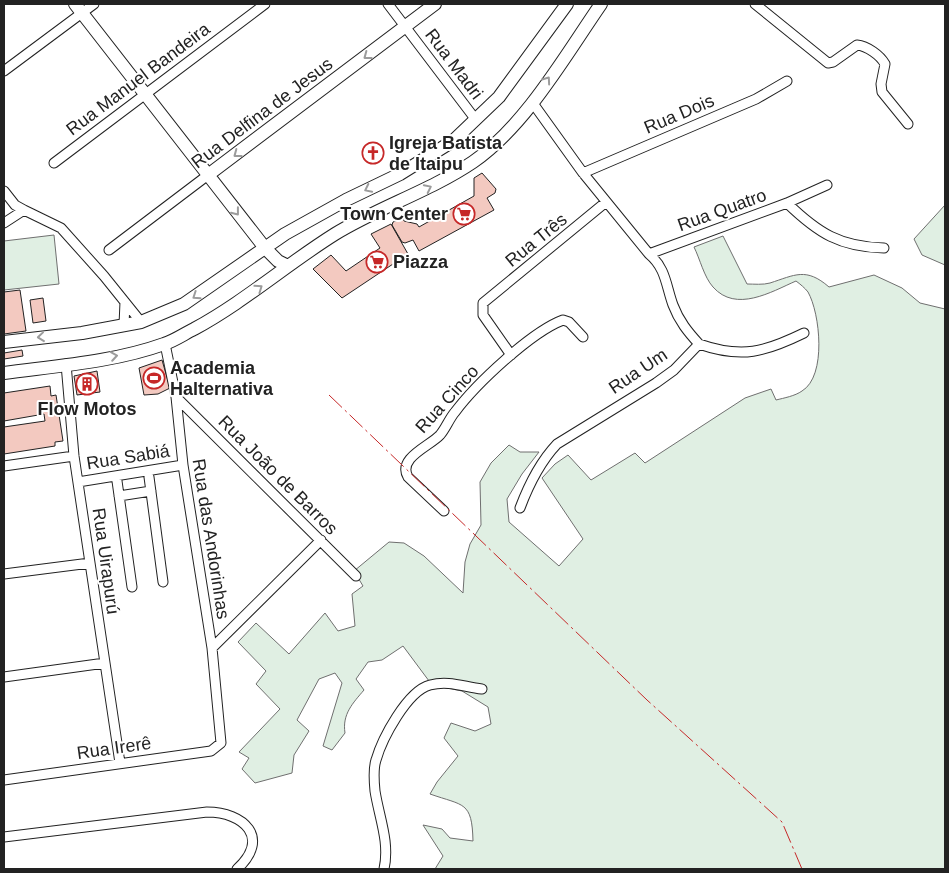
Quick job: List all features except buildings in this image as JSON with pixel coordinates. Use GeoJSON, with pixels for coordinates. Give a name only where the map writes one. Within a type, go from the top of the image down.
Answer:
{"type":"FeatureCollection","features":[{"type":"Feature","properties":{"kind":"main road","name":"Rua Delfina de Jesus"},"geometry":{"type":"LineString","coordinates":[[208,175],[435,4]]}},
{"type":"Feature","properties":{"kind":"main road"},"geometry":{"type":"LineString","coordinates":[[4,342],[82,333],[141,322],[184,304],[265,248],[346,200],[400,174],[453,141],[499,97],[567,4]]}},
{"type":"Feature","properties":{"kind":"main road"},"geometry":{"type":"LineString","coordinates":[[4,373],[134,353],[165,344],[212,320],[340,231],[438,183],[474,161],[500,138],[532,102],[601,4]]}},
{"type":"Feature","properties":{"kind":"main road"},"geometry":{"type":"LineString","coordinates":[[79,8],[265,248],[278,261],[288,266]]}},
{"type":"Feature","properties":{"kind":"street"},"geometry":{"type":"LineString","coordinates":[[4,71],[79,8],[94,4]]}},
{"type":"Feature","properties":{"kind":"street","name":"Rua Manuel Bandeira"},"geometry":{"type":"LineString","coordinates":[[54,163],[265,4]]}},
{"type":"Feature","properties":{"kind":"street","name":"Rua Madri"},"geometry":{"type":"LineString","coordinates":[[388,4],[476,120]]}},
{"type":"Feature","properties":{"kind":"street"},"geometry":{"type":"LineString","coordinates":[[755,4],[828,63],[834,62],[857,45],[865,47],[882,59],[885,64],[881,84],[882,92],[908,124]]}},
{"type":"Feature","properties":{"kind":"street","name":"Rua Dois"},"geometry":{"type":"LineString","coordinates":[[583,173],[756,99],[787,81]]}},
{"type":"Feature","properties":{"kind":"street"},"geometry":{"type":"LineString","coordinates":[[532,102],[606,202],[659,262],[677,316],[699,344],[733,353],[752,354],[769,349],[804,333]]}},
{"type":"Feature","properties":{"kind":"street","name":"Rua Delfina de Jesus"},"geometry":{"type":"LineString","coordinates":[[109,250],[208,175]]}},
{"type":"Feature","properties":{"kind":"street"},"geometry":{"type":"LineString","coordinates":[[787,203],[827,185]]}},
{"type":"Feature","properties":{"kind":"street"},"geometry":{"type":"LineString","coordinates":[[4,191],[15,205],[44,218],[60,228],[141,322]]}},
{"type":"Feature","properties":{"kind":"street","name":"Rua Três"},"geometry":{"type":"LineString","coordinates":[[511,355],[483,315],[482,308],[485,301],[606,202]]}},
{"type":"Feature","properties":{"kind":"street","name":"Rua Quatro"},"geometry":{"type":"LineString","coordinates":[[650,254],[787,203],[811,225],[842,243],[860,247],[884,248]]}},
{"type":"Feature","properties":{"kind":"street"},"geometry":{"type":"LineString","coordinates":[[4,223],[24,210]]}},
{"type":"Feature","properties":{"kind":"street"},"geometry":{"type":"LineString","coordinates":[[124,325],[125,302]]}},
{"type":"Feature","properties":{"kind":"street"},"geometry":{"type":"LineString","coordinates":[[511,355],[563,320],[569,322],[584,337]]}},
{"type":"Feature","properties":{"kind":"street","name":"Rua das Andorinhas"},"geometry":{"type":"LineString","coordinates":[[165,344],[176,398],[183,465],[212,648],[222,739]]}},
{"type":"Feature","properties":{"kind":"street","name":"Rua Um"},"geometry":{"type":"LineString","coordinates":[[520,508],[528,486],[545,457],[557,444],[656,383],[674,370],[699,344]]}},
{"type":"Feature","properties":{"kind":"street","name":"Rua Cinco"},"geometry":{"type":"LineString","coordinates":[[444,511],[408,477],[406,466],[411,457],[439,435],[454,413],[511,355]]}},
{"type":"Feature","properties":{"kind":"street","name":"Rua Uirapurú"},"geometry":{"type":"LineString","coordinates":[[66,364],[74,456],[120,763]]}},
{"type":"Feature","properties":{"kind":"street","name":"Rua João de Barros"},"geometry":{"type":"LineString","coordinates":[[176,398],[356,576]]}},
{"type":"Feature","properties":{"kind":"street"},"geometry":{"type":"LineString","coordinates":[[4,466],[74,456]]}},
{"type":"Feature","properties":{"kind":"street","name":"Rua Sabiá"},"geometry":{"type":"LineString","coordinates":[[78,482],[183,465]]}},
{"type":"Feature","properties":{"kind":"street"},"geometry":{"type":"LineString","coordinates":[[149,477],[163,582]]}},
{"type":"Feature","properties":{"kind":"street"},"geometry":{"type":"LineString","coordinates":[[117,481],[132,587]]}},
{"type":"Feature","properties":{"kind":"street"},"geometry":{"type":"LineString","coordinates":[[119,496],[151,491]]}},
{"type":"Feature","properties":{"kind":"street"},"geometry":{"type":"LineString","coordinates":[[212,648],[321,540]]}},
{"type":"Feature","properties":{"kind":"street"},"geometry":{"type":"LineString","coordinates":[[4,574],[90,563]]}},
{"type":"Feature","properties":{"kind":"street"},"geometry":{"type":"LineString","coordinates":[[4,677],[105,663]]}},
{"type":"Feature","properties":{"kind":"street"},"geometry":{"type":"LineString","coordinates":[[384,869],[386,844],[375,790],[374,771],[376,760],[400,710],[408,700],[428,685],[458,683],[482,689]]}},
{"type":"Feature","properties":{"kind":"street","name":"Rua Irerê"},"geometry":{"type":"LineString","coordinates":[[4,780],[211,752],[218,748],[222,739]]}},
{"type":"Feature","properties":{"kind":"street"},"geometry":{"type":"LineString","coordinates":[[4,837],[207,812],[225,812],[250,830],[254,842],[251,853],[237,869]]}},
{"type":"Feature","properties":{"kind":"green space"},"geometry":{"type":"Polygon","coordinates":[[[945,205],[945,265],[922,255],[914,239],[945,205]]]}},
{"type":"Feature","properties":{"kind":"green space"},"geometry":{"type":"Polygon","coordinates":[[[54,235],[59,284],[4,290],[4,241],[54,235]]]}},
{"type":"Feature","properties":{"kind":"green space"},"geometry":{"type":"Polygon","coordinates":[[[723,236],[747,284],[767,284],[800,274],[814,277],[829,287],[874,275],[902,288],[920,303],[945,309],[945,869],[435,869],[443,856],[423,825],[442,829],[450,838],[473,841],[471,818],[464,807],[430,794],[458,756],[444,738],[451,723],[475,731],[491,724],[488,707],[462,691],[432,685],[403,646],[382,660],[368,662],[356,679],[364,690],[349,709],[345,720],[345,733],[332,750],[323,746],[342,683],[335,673],[319,679],[297,720],[309,731],[294,755],[292,773],[255,783],[242,769],[249,758],[239,752],[280,709],[256,684],[266,671],[238,642],[256,623],[289,654],[325,613],[338,631],[355,626],[352,594],[363,586],[354,571],[389,542],[404,543],[424,556],[463,593],[465,562],[470,544],[481,525],[480,482],[491,463],[509,445],[520,452],[539,452],[522,474],[507,499],[509,522],[559,566],[583,539],[542,478],[555,464],[568,455],[591,480],[635,453],[645,463],[745,398],[771,389],[776,400],[789,397],[802,391],[810,383],[818,359],[819,344],[816,314],[808,292],[796,281],[754,298],[732,299],[722,295],[707,278],[694,247],[723,236]]]}},
{"type":"Feature","properties":{"kind":"power"},"geometry":{"type":"LineString","coordinates":[[329,395],[647,700],[782,822],[802,869]]}},
{"type":"Feature","properties":{"kind":"place","name":"Igreja Batista de Itaipu"},"geometry":{"type":"Point","coordinates":[373,153]}},
{"type":"Feature","properties":{"kind":"place","name":"Town Center"},"geometry":{"type":"Point","coordinates":[464,214]}},
{"type":"Feature","properties":{"kind":"place","name":"Piazza"},"geometry":{"type":"Point","coordinates":[377,262]}},
{"type":"Feature","properties":{"kind":"place","name":"Academia Halternativa"},"geometry":{"type":"Point","coordinates":[154,378]}},
{"type":"Feature","properties":{"kind":"place","name":"Flow Motos"},"geometry":{"type":"Point","coordinates":[87,384]}}]}
